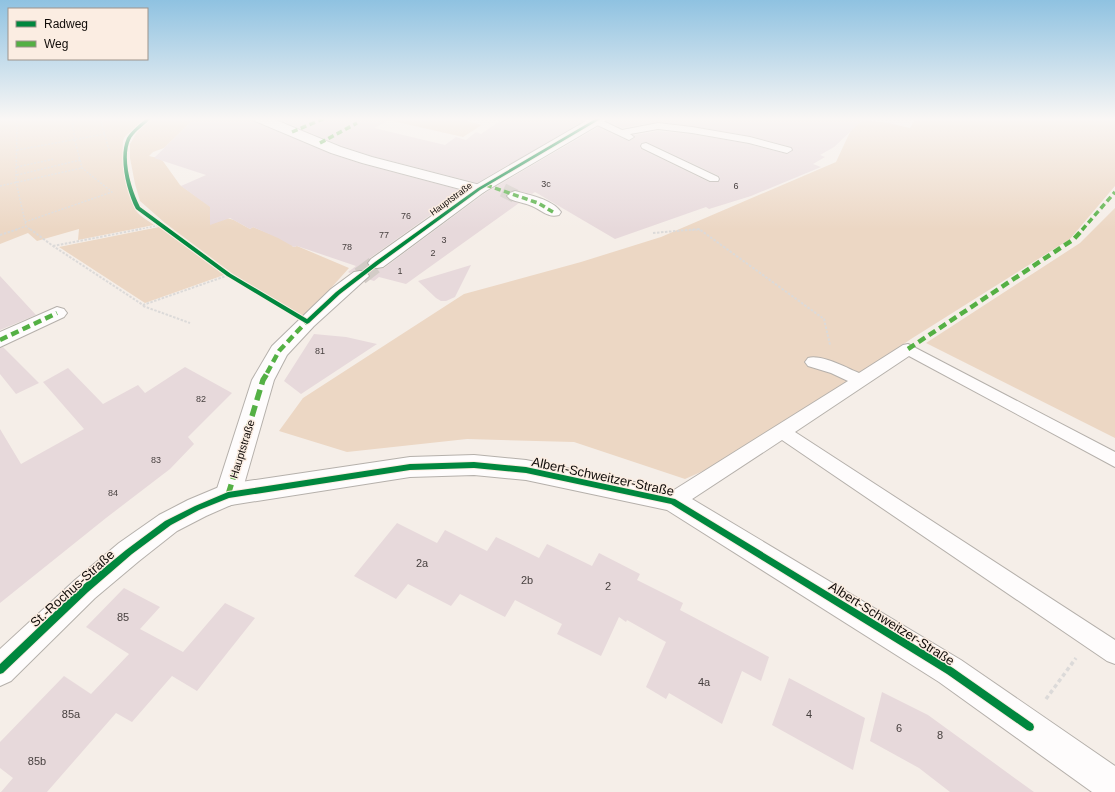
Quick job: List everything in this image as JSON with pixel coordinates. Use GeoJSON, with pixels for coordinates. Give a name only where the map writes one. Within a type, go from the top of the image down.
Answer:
{"type":"FeatureCollection","features":[{"type":"Feature","properties":{"kind":"street"},"geometry":{"type":"LineString","coordinates":[[351,155],[367,160],[509,193],[538,203],[553,212]]}},
{"type":"Feature","properties":{"kind":"street","name":"Hauptstraße"},"geometry":{"type":"LineString","coordinates":[[377,263],[483,187],[535,155]]}},
{"type":"Feature","properties":{"kind":"street","name":"Hauptstraße"},"geometry":{"type":"LineString","coordinates":[[228,495],[263,380],[279,351],[307,322],[360,276]]}},
{"type":"Feature","properties":{"kind":"street"},"geometry":{"type":"LineString","coordinates":[[0,340],[57,313]]}},
{"type":"Feature","properties":{"kind":"street","name":"Albert-Schweitzer-Straße"},"geometry":{"type":"LineString","coordinates":[[228,495],[410,466],[474,465],[526,470],[673,501],[950,671],[1115,787]]}},
{"type":"Feature","properties":{"kind":"street","name":"St.-Rochus-Straße"},"geometry":{"type":"LineString","coordinates":[[0,670],[86,589],[129,552],[168,523],[197,508],[228,495]]}},
{"type":"Feature","properties":{"kind":"lane"},"geometry":{"type":"LineString","coordinates":[[664,155],[714,179]]}},
{"type":"Feature","properties":{"kind":"lane"},"geometry":{"type":"LineString","coordinates":[[673,501],[751,453],[781,431],[908,349],[1115,460]]}},
{"type":"Feature","properties":{"kind":"lane"},"geometry":{"type":"LineString","coordinates":[[813,362],[836,369],[860,380]]}},
{"type":"Feature","properties":{"kind":"lane"},"geometry":{"type":"LineString","coordinates":[[781,431],[1115,653]]}},
{"type":"Feature","properties":{"kind":"path"},"geometry":{"type":"LineString","coordinates":[[17,155],[16,182],[26,226],[53,246],[143,306],[190,323]]}},
{"type":"Feature","properties":{"kind":"path"},"geometry":{"type":"LineString","coordinates":[[25,222],[112,192],[82,168],[79,155]]}},
{"type":"Feature","properties":{"kind":"path"},"geometry":{"type":"LineString","coordinates":[[126,155],[127,167],[135,202],[138,208],[229,275],[307,322]]}},
{"type":"Feature","properties":{"kind":"path"},"geometry":{"type":"LineString","coordinates":[[17,167],[54,159]]}},
{"type":"Feature","properties":{"kind":"path"},"geometry":{"type":"LineString","coordinates":[[17,175],[80,160]]}},
{"type":"Feature","properties":{"kind":"path"},"geometry":{"type":"LineString","coordinates":[[0,186],[82,168]]}},
{"type":"Feature","properties":{"kind":"path"},"geometry":{"type":"LineString","coordinates":[[53,246],[160,225]]}},
{"type":"Feature","properties":{"kind":"path"},"geometry":{"type":"LineString","coordinates":[[0,235],[26,226]]}},
{"type":"Feature","properties":{"kind":"path"},"geometry":{"type":"LineString","coordinates":[[653,233],[699,229],[720,242],[824,319],[836,369]]}},
{"type":"Feature","properties":{"kind":"path"},"geometry":{"type":"LineString","coordinates":[[143,306],[229,275]]}},
{"type":"Feature","properties":{"kind":"path"},"geometry":{"type":"LineString","coordinates":[[1030,728],[1057,682],[1092,638]]}},
{"type":"Feature","properties":{"kind":"shaded area"},"geometry":{"type":"Polygon","coordinates":[[[0,155],[123,155],[128,187],[134,206],[137,212],[154,225],[78,240],[79,229],[37,241],[28,233],[0,244],[0,155]]]}},
{"type":"Feature","properties":{"kind":"shaded area"},"geometry":{"type":"Polygon","coordinates":[[[130,155],[150,155],[149,156],[160,157],[180,185],[227,218],[234,220],[250,229],[253,227],[293,243],[294,245],[292,246],[294,247],[297,246],[349,268],[305,317],[233,274],[165,223],[140,201],[130,155]]]}},
{"type":"Feature","properties":{"kind":"shaded area"},"geometry":{"type":"Polygon","coordinates":[[[839,155],[1115,155],[1115,186],[1070,239],[911,339],[748,451],[685,479],[574,442],[467,439],[347,452],[279,431],[303,398],[464,294],[581,262],[661,237],[836,162],[839,155]]]}},
{"type":"Feature","properties":{"kind":"shaded area"},"geometry":{"type":"Polygon","coordinates":[[[1115,208],[1115,438],[926,343],[1080,243],[1115,208]]]}},
{"type":"Feature","properties":{"kind":"shaded area"},"geometry":{"type":"Polygon","coordinates":[[[159,227],[224,275],[145,303],[59,247],[159,227]]]}},
{"type":"Feature","properties":{"kind":"building"},"geometry":{"type":"Polygon","coordinates":[[[157,155],[334,155],[362,164],[464,191],[370,258],[367,264],[371,268],[377,269],[384,268],[485,193],[550,155],[653,155],[709,182],[719,182],[720,178],[719,176],[674,155],[820,155],[825,157],[813,164],[821,167],[751,196],[709,209],[706,207],[615,239],[535,192],[532,194],[514,190],[509,192],[506,196],[509,200],[519,203],[406,284],[379,277],[374,281],[368,279],[370,276],[366,271],[360,270],[350,273],[348,272],[356,266],[297,246],[294,247],[253,227],[250,229],[230,218],[210,225],[210,207],[181,186],[206,175],[154,158],[157,155]]]}},
{"type":"Feature","properties":{"kind":"building"},"geometry":{"type":"Polygon","coordinates":[[[369,155],[525,155],[477,183],[369,155]]]}},
{"type":"Feature","properties":{"kind":"building"},"geometry":{"type":"Polygon","coordinates":[[[471,265],[455,297],[446,301],[441,301],[436,298],[418,281],[471,265]]]}},
{"type":"Feature","properties":{"kind":"building"},"geometry":{"type":"Polygon","coordinates":[[[0,276],[36,315],[0,330],[0,276]]]}},
{"type":"Feature","properties":{"kind":"building"},"geometry":{"type":"Polygon","coordinates":[[[314,334],[346,337],[377,344],[301,394],[284,381],[314,334]]]}},
{"type":"Feature","properties":{"kind":"building"},"geometry":{"type":"Polygon","coordinates":[[[3,347],[39,383],[16,394],[0,374],[0,348],[3,347]]]}},
{"type":"Feature","properties":{"kind":"building"},"geometry":{"type":"Polygon","coordinates":[[[185,367],[232,393],[188,437],[194,444],[170,469],[0,603],[0,429],[21,464],[84,429],[43,382],[68,368],[103,404],[138,385],[145,393],[185,367]]]}},
{"type":"Feature","properties":{"kind":"building"},"geometry":{"type":"Polygon","coordinates":[[[397,523],[437,543],[445,530],[487,551],[496,537],[539,558],[547,544],[592,566],[599,553],[640,574],[637,580],[683,603],[680,610],[769,657],[761,681],[742,671],[722,724],[669,693],[666,699],[646,687],[666,642],[627,620],[626,622],[619,617],[601,656],[557,634],[562,624],[515,600],[505,617],[460,594],[451,606],[408,584],[396,599],[354,576],[397,523]]]}},
{"type":"Feature","properties":{"kind":"building"},"geometry":{"type":"Polygon","coordinates":[[[124,588],[160,607],[140,629],[183,652],[225,603],[255,618],[197,691],[172,676],[132,722],[116,713],[47,792],[1,792],[13,778],[0,768],[0,742],[64,676],[91,694],[129,654],[86,627],[124,588]]]}},
{"type":"Feature","properties":{"kind":"building"},"geometry":{"type":"Polygon","coordinates":[[[789,678],[865,718],[853,770],[772,725],[789,678]]]}},
{"type":"Feature","properties":{"kind":"building"},"geometry":{"type":"Polygon","coordinates":[[[882,692],[928,715],[1034,792],[950,792],[919,768],[870,741],[882,692]]]}},
{"type":"Feature","properties":{"kind":"tunnel"},"geometry":{"type":"LineString","coordinates":[[503,190],[515,196]]}},
{"type":"Feature","properties":{"kind":"tunnel"},"geometry":{"type":"LineString","coordinates":[[360,276],[377,263]]}},
{"type":"Feature","properties":{"kind":"marked path"},"geometry":{"type":"LineString","coordinates":[[486,185],[538,203],[553,212]]}},
{"type":"Feature","properties":{"kind":"marked path"},"geometry":{"type":"LineString","coordinates":[[908,349],[1074,239],[1115,192]]}},
{"type":"Feature","properties":{"kind":"marked path"},"geometry":{"type":"LineString","coordinates":[[0,340],[57,313]]}},
{"type":"Feature","properties":{"kind":"marked path"},"geometry":{"type":"LineString","coordinates":[[228,495],[263,380],[279,351],[308,320]]}},
{"type":"Feature","properties":{"kind":"cycle path"},"geometry":{"type":"LineString","coordinates":[[125,155],[129,185],[138,208],[229,275],[307,322],[338,293],[377,263],[479,189],[537,155]]}},
{"type":"Feature","properties":{"kind":"cycle path"},"geometry":{"type":"LineString","coordinates":[[0,670],[85,589],[129,552],[168,523],[197,508],[228,495],[410,467],[474,465],[526,470],[673,501],[950,671],[1030,727]]}}]}
